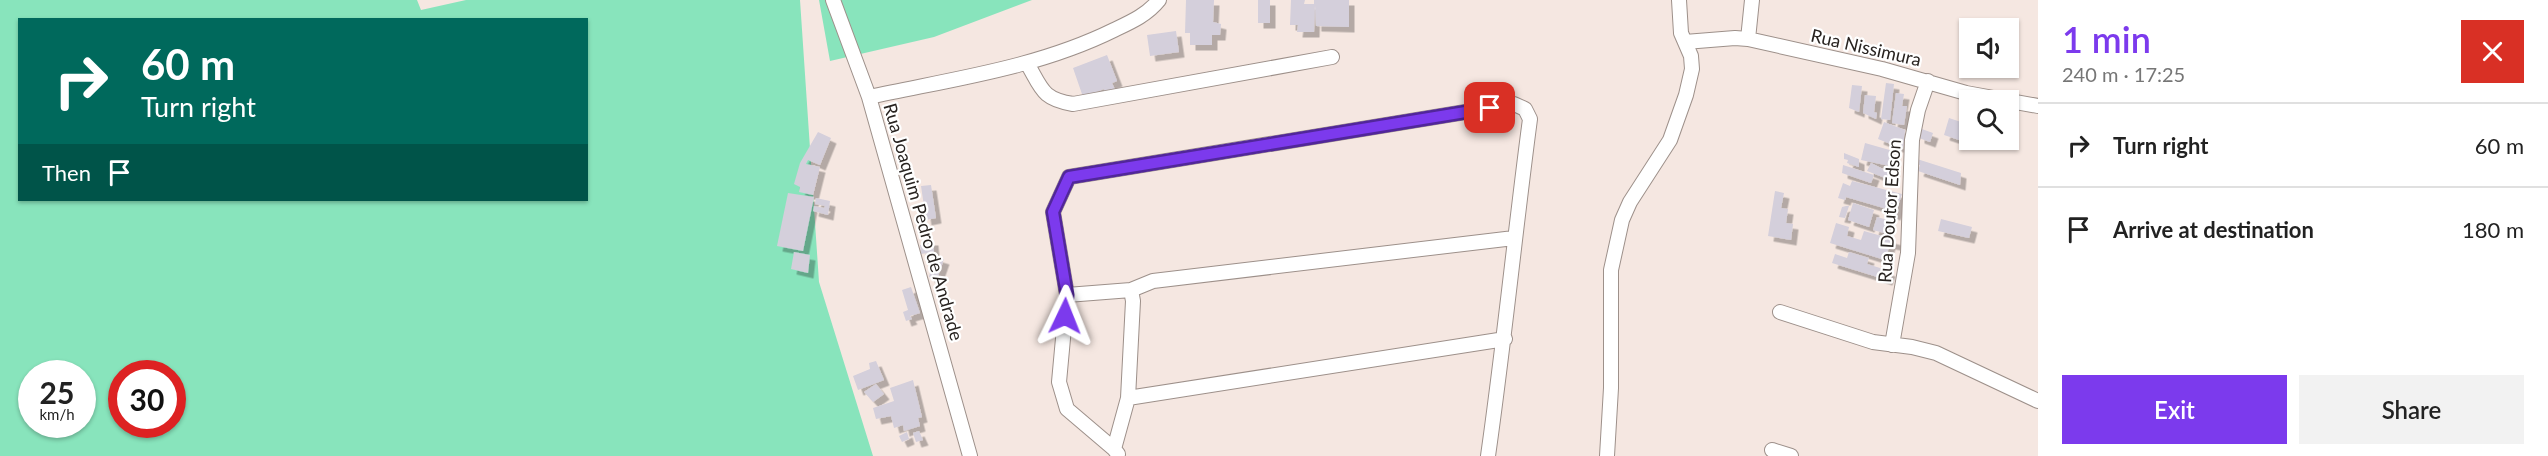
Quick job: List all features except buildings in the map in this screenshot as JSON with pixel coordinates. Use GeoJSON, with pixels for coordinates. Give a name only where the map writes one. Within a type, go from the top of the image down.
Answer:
{"type":"FeatureCollection","features":[{"type":"Feature","properties":{"kind":"street","name":"Rua Joaquim Pedro de Andrade"},"geometry":{"type":"LineString","coordinates":[[834,0],[869,97],[970,456]]}},
{"type":"Feature","properties":{"kind":"street"},"geometry":{"type":"LineString","coordinates":[[869,97],[1059,54],[1142,17],[1159,0]]}},
{"type":"Feature","properties":{"kind":"street"},"geometry":{"type":"LineString","coordinates":[[1607,456],[1611,388],[1611,270],[1617,238],[1630,202],[1670,140],[1692,69],[1691,56],[1679,19],[1679,0]]}},
{"type":"Feature","properties":{"kind":"street"},"geometry":{"type":"LineString","coordinates":[[1748,39],[1752,0]]}},
{"type":"Feature","properties":{"kind":"street","name":"Rua Nissimura"},"geometry":{"type":"LineString","coordinates":[[1685,42],[1748,39],[1928,81],[1966,93],[2038,106]]}},
{"type":"Feature","properties":{"kind":"street"},"geometry":{"type":"LineString","coordinates":[[1027,63],[1047,96],[1055,101],[1073,104],[1332,57]]}},
{"type":"Feature","properties":{"kind":"street","name":"Rua Doutor Edson"},"geometry":{"type":"LineString","coordinates":[[1892,345],[1903,294],[1908,253],[1912,140],[1918,110],[1928,81]]}},
{"type":"Feature","properties":{"kind":"street"},"geometry":{"type":"LineString","coordinates":[[1117,453],[1067,409],[1059,382],[1067,295],[1053,212],[1069,177],[1514,104],[1525,109],[1530,119],[1514,238],[1505,339],[1488,456]]}},
{"type":"Feature","properties":{"kind":"street"},"geometry":{"type":"LineString","coordinates":[[1067,295],[1131,290],[1153,281],[1514,238]]}},
{"type":"Feature","properties":{"kind":"street"},"geometry":{"type":"LineString","coordinates":[[1117,453],[1128,398],[1134,301],[1131,290]]}},
{"type":"Feature","properties":{"kind":"street"},"geometry":{"type":"LineString","coordinates":[[1780,312],[1864,339],[1936,353],[2038,401]]}},
{"type":"Feature","properties":{"kind":"street"},"geometry":{"type":"LineString","coordinates":[[1128,398],[1505,339]]}},
{"type":"Feature","properties":{"kind":"street"},"geometry":{"type":"LineString","coordinates":[[1772,450],[1791,456]]}},
{"type":"Feature","properties":{"kind":"green space"},"geometry":{"type":"Polygon","coordinates":[[[0,0],[417,0],[421,10],[466,0],[800,0],[819,282],[873,456],[0,456],[0,0]]]}},
{"type":"Feature","properties":{"kind":"green space"},"geometry":{"type":"Polygon","coordinates":[[[819,0],[1032,0],[934,37],[830,61],[819,0]]]}},
{"type":"Feature","properties":{"kind":"route"},"geometry":{"type":"LineString","coordinates":[[1065,316],[1067,295],[1053,212],[1069,177],[1490,108]]}}]}
